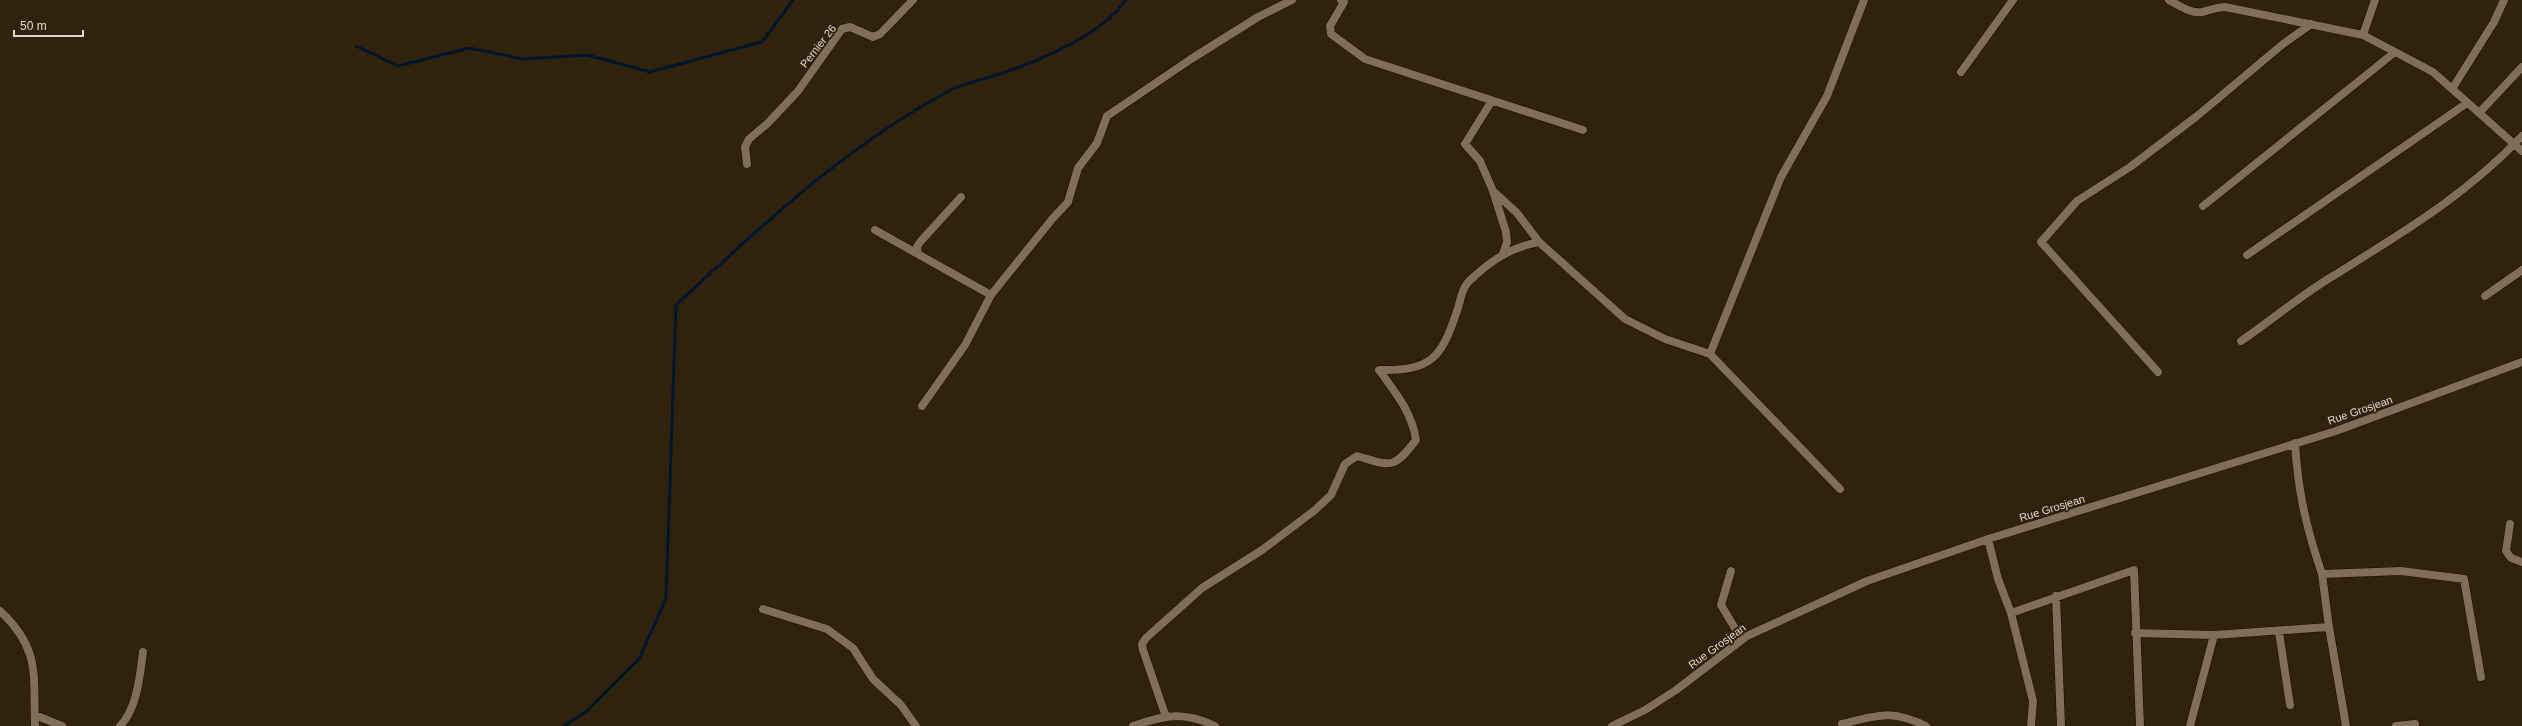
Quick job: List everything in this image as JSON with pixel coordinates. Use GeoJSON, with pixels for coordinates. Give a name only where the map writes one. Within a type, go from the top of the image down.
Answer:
{"type":"FeatureCollection","features":[{"type":"Feature","properties":{"kind":"street","name":"Pernier 26"},"geometry":{"type":"LineString","coordinates":[[747,164],[745,147],[749,139],[768,123],[798,92],[842,29],[850,27],[873,37],[880,34],[912,0]]}},
{"type":"Feature","properties":{"kind":"street"},"geometry":{"type":"LineString","coordinates":[[922,406],[965,345],[991,295],[1053,218],[1064,209],[1078,168],[1097,143],[1107,116],[1198,54],[1258,17],[1292,0]]}},
{"type":"Feature","properties":{"kind":"street"},"geometry":{"type":"LineString","coordinates":[[1341,0],[1344,2],[1330,26],[1331,34],[1365,59],[1491,102],[1583,130]]}},
{"type":"Feature","properties":{"kind":"street"},"geometry":{"type":"LineString","coordinates":[[1710,354],[1781,177],[1827,96],[1864,0]]}},
{"type":"Feature","properties":{"kind":"street"},"geometry":{"type":"LineString","coordinates":[[1961,72],[2013,0]]}},
{"type":"Feature","properties":{"kind":"street"},"geometry":{"type":"LineString","coordinates":[[2169,0],[2191,11],[2201,12],[2214,7],[2224,7],[2363,35],[2433,72],[2522,151]]}},
{"type":"Feature","properties":{"kind":"street"},"geometry":{"type":"LineString","coordinates":[[2363,35],[2375,0]]}},
{"type":"Feature","properties":{"kind":"street"},"geometry":{"type":"LineString","coordinates":[[2452,89],[2494,22],[2504,0]]}},
{"type":"Feature","properties":{"kind":"street"},"geometry":{"type":"LineString","coordinates":[[2158,372],[2041,242],[2077,201],[2130,167],[2311,24]]}},
{"type":"Feature","properties":{"kind":"street"},"geometry":{"type":"LineString","coordinates":[[2203,206],[2395,52]]}},
{"type":"Feature","properties":{"kind":"street"},"geometry":{"type":"LineString","coordinates":[[2479,113],[2522,67]]}},
{"type":"Feature","properties":{"kind":"street"},"geometry":{"type":"LineString","coordinates":[[1491,102],[1465,144],[1480,161],[1493,191],[1506,232],[1507,242],[1503,254]]}},
{"type":"Feature","properties":{"kind":"street"},"geometry":{"type":"LineString","coordinates":[[2247,255],[2467,102]]}},
{"type":"Feature","properties":{"kind":"street"},"geometry":{"type":"LineString","coordinates":[[2241,341],[2331,277],[2417,224],[2473,182],[2522,136]]}},
{"type":"Feature","properties":{"kind":"street"},"geometry":{"type":"LineString","coordinates":[[1493,191],[1517,213],[1539,242],[1625,319],[1665,339],[1710,354],[1840,489]]}},
{"type":"Feature","properties":{"kind":"street"},"geometry":{"type":"LineString","coordinates":[[918,254],[917,247],[920,242],[961,197]]}},
{"type":"Feature","properties":{"kind":"street"},"geometry":{"type":"LineString","coordinates":[[875,230],[991,295]]}},
{"type":"Feature","properties":{"kind":"street"},"geometry":{"type":"LineString","coordinates":[[1166,717],[1143,650],[1142,644],[1146,638],[1202,588],[1262,550],[1315,510],[1331,495],[1345,464],[1351,459],[1357,456],[1381,464],[1392,463],[1403,457],[1416,440],[1414,430],[1405,406],[1379,370],[1403,370],[1418,366],[1425,364],[1439,354],[1456,314],[1466,284],[1503,254],[1520,246],[1539,242]]}},
{"type":"Feature","properties":{"kind":"street"},"geometry":{"type":"LineString","coordinates":[[2484,296],[2522,270]]}},
{"type":"Feature","properties":{"kind":"street","name":"Rue Grosjean"},"geometry":{"type":"LineString","coordinates":[[1612,726],[1651,706],[1742,640],[1867,581],[1988,539],[2366,420],[2522,362]]}},
{"type":"Feature","properties":{"kind":"street"},"geometry":{"type":"LineString","coordinates":[[2294,443],[2298,490],[2310,540],[2322,574],[2329,627],[2346,726]]}},
{"type":"Feature","properties":{"kind":"street"},"geometry":{"type":"LineString","coordinates":[[2510,524],[2506,551],[2511,558],[2520,562]]}},
{"type":"Feature","properties":{"kind":"street"},"geometry":{"type":"LineString","coordinates":[[1988,539],[1998,579],[2011,613],[2033,701],[2031,726]]}},
{"type":"Feature","properties":{"kind":"street"},"geometry":{"type":"LineString","coordinates":[[2011,613],[2134,570],[2135,633],[2140,726]]}},
{"type":"Feature","properties":{"kind":"street"},"geometry":{"type":"LineString","coordinates":[[1732,571],[1721,605],[1742,640]]}},
{"type":"Feature","properties":{"kind":"street"},"geometry":{"type":"LineString","coordinates":[[2322,574],[2401,571],[2464,579],[2481,677]]}},
{"type":"Feature","properties":{"kind":"street"},"geometry":{"type":"LineString","coordinates":[[2056,596],[2061,726]]}},
{"type":"Feature","properties":{"kind":"street"},"geometry":{"type":"LineString","coordinates":[[763,609],[827,629],[853,648],[873,679],[901,705],[916,726]]}},
{"type":"Feature","properties":{"kind":"street"},"geometry":{"type":"LineString","coordinates":[[0,611],[25,639],[32,656],[35,726]]}},
{"type":"Feature","properties":{"kind":"street"},"geometry":{"type":"LineString","coordinates":[[2135,633],[2214,636],[2329,627]]}},
{"type":"Feature","properties":{"kind":"street"},"geometry":{"type":"LineString","coordinates":[[2279,632],[2290,705]]}},
{"type":"Feature","properties":{"kind":"street"},"geometry":{"type":"LineString","coordinates":[[2190,726],[2214,636]]}},
{"type":"Feature","properties":{"kind":"street"},"geometry":{"type":"LineString","coordinates":[[120,726],[134,700],[139,682],[143,652]]}},
{"type":"Feature","properties":{"kind":"street"},"geometry":{"type":"LineString","coordinates":[[35,715],[62,726]]}},
{"type":"Feature","properties":{"kind":"street"},"geometry":{"type":"LineString","coordinates":[[1842,724],[1876,716],[1897,715],[1926,726]]}},
{"type":"Feature","properties":{"kind":"street"},"geometry":{"type":"LineString","coordinates":[[1133,726],[1166,717],[1198,718],[1215,726]]}},
{"type":"Feature","properties":{"kind":"street"},"geometry":{"type":"LineString","coordinates":[[2396,726],[2415,724]]}},
{"type":"Feature","properties":{"kind":"waterway"},"geometry":{"type":"LineString","coordinates":[[356,46],[398,66],[469,48],[523,59],[587,55],[650,72],[762,42],[793,0]]}},
{"type":"Feature","properties":{"kind":"waterway"},"geometry":{"type":"LineString","coordinates":[[564,726],[588,710],[639,659],[666,599],[676,305],[740,246],[806,189],[875,137],[911,113],[955,88],[1033,62],[1086,36],[1102,25],[1126,0]]}}]}
